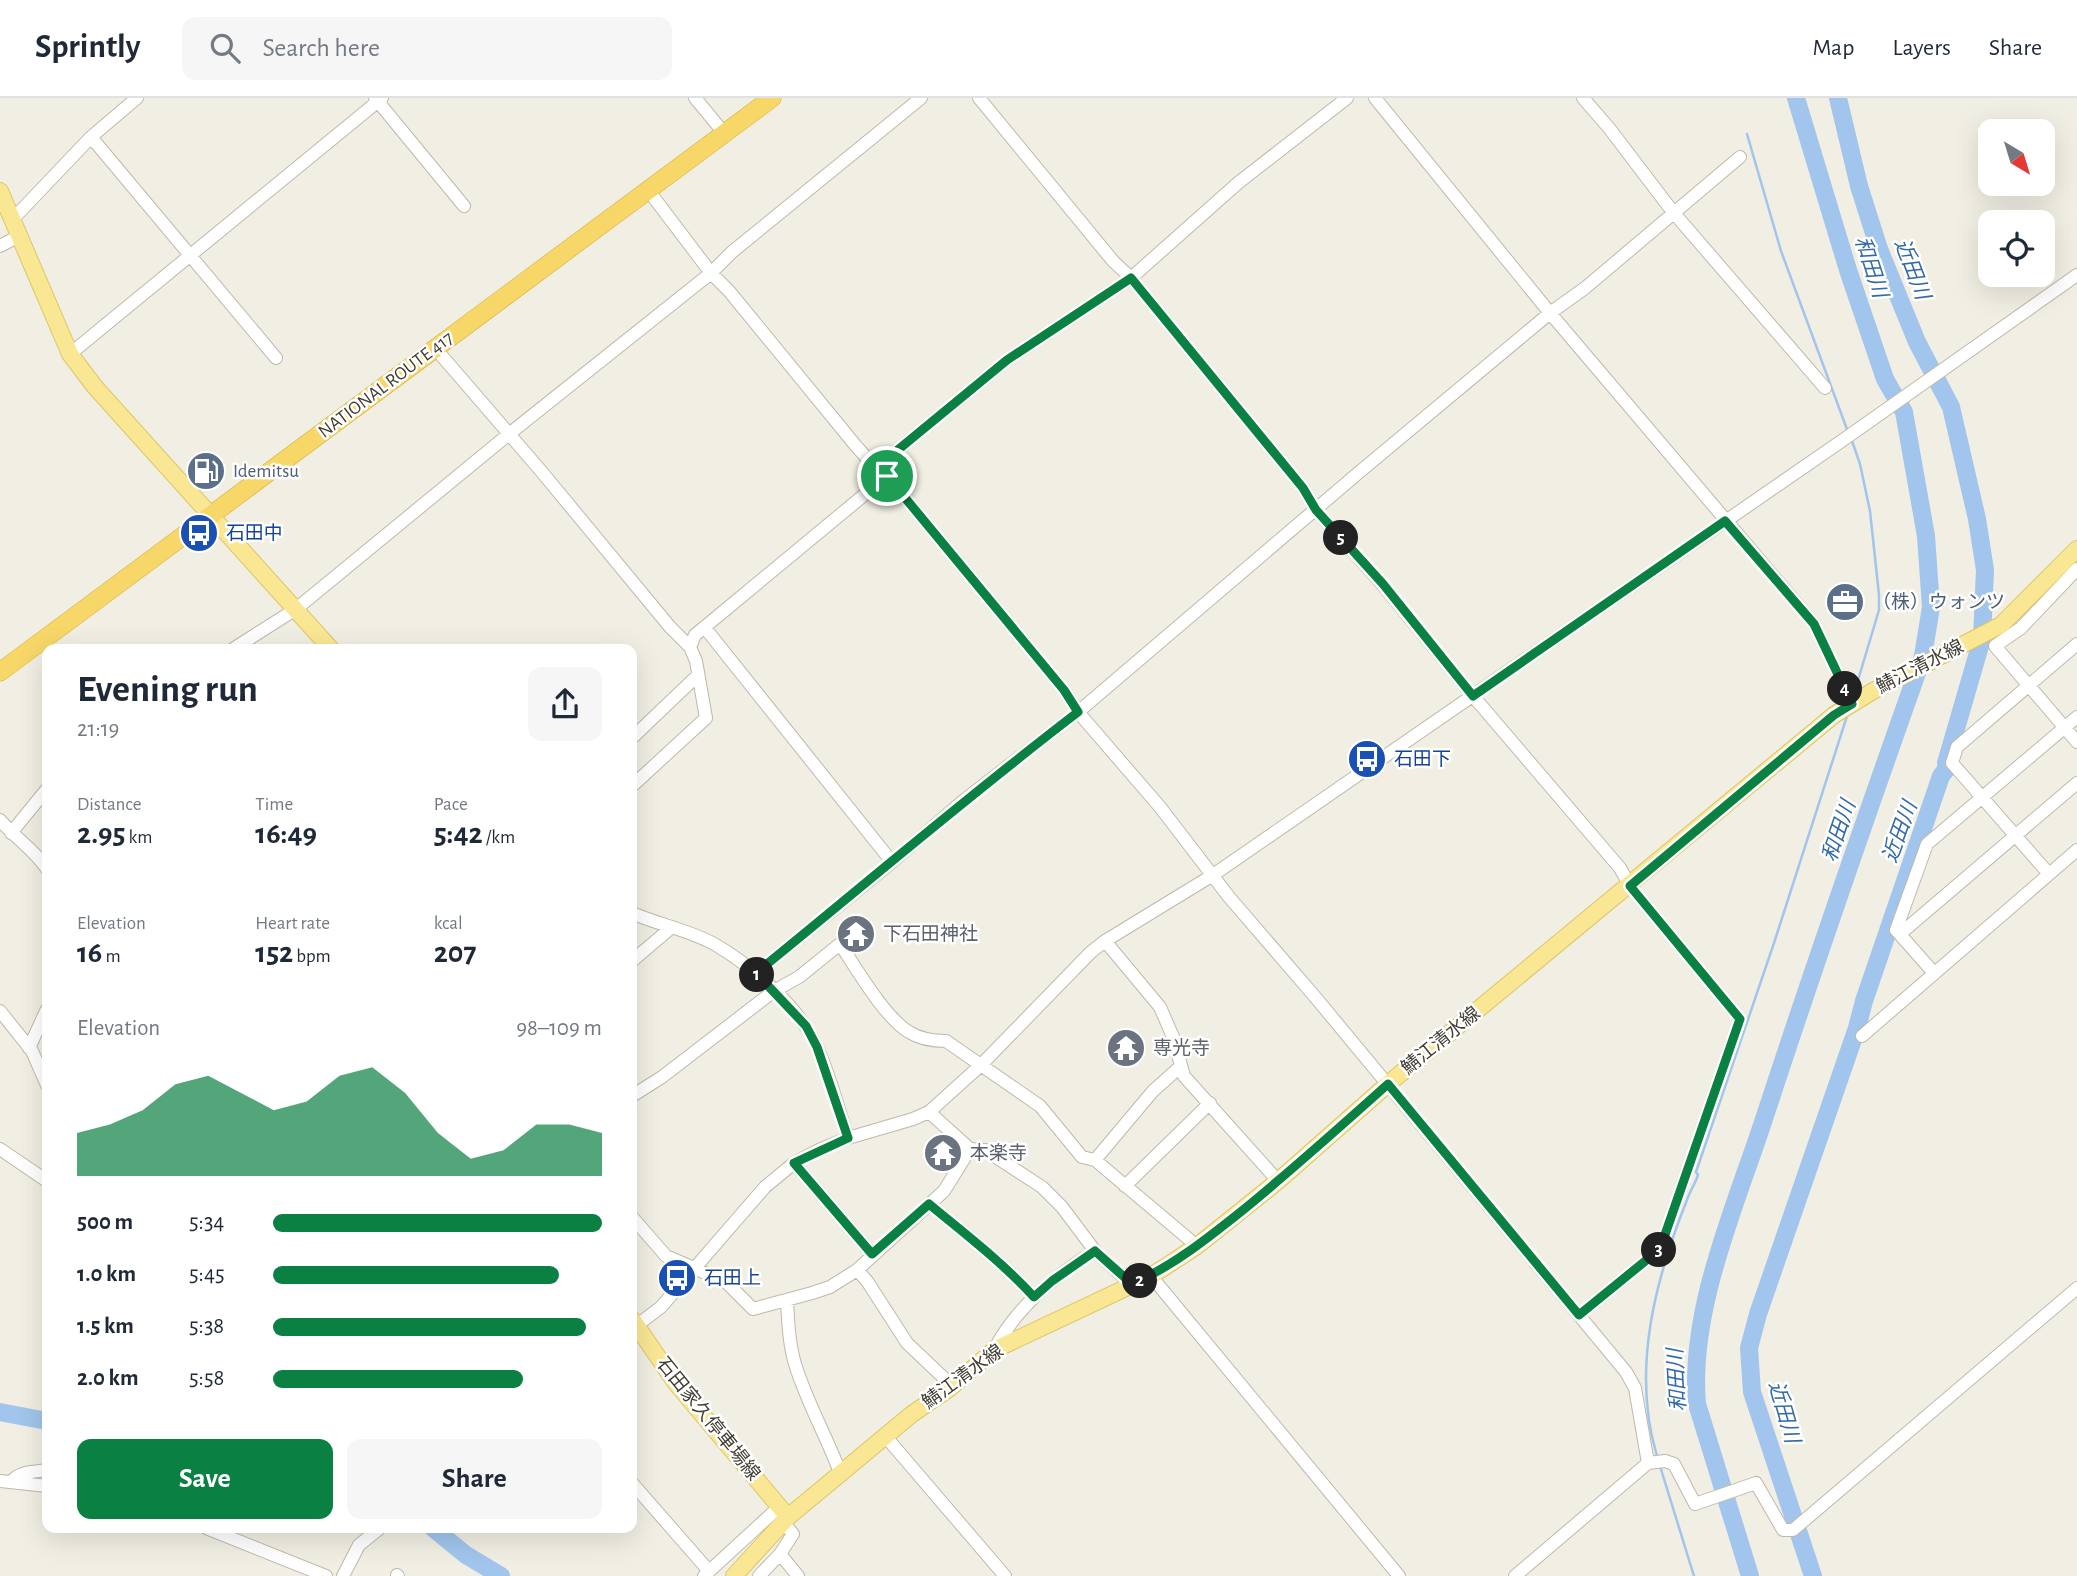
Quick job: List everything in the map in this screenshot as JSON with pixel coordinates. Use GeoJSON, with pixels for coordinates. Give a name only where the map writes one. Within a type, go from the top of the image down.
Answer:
{"type":"FeatureCollection","features":[{"type":"Feature","properties":{"kind":"highway","name":"NATIONAL ROUTE 417"},"geometry":{"type":"LineString","coordinates":[[0,672],[772,98]]}},
{"type":"Feature","properties":{"kind":"main road"},"geometry":{"type":"LineString","coordinates":[[0,191],[70,354],[95,387],[327,644]]}},
{"type":"Feature","properties":{"kind":"main road","name":"鯖江清水線"},"geometry":{"type":"LineString","coordinates":[[734,1576],[783,1516],[841,1475],[912,1414],[950,1388],[994,1350],[1151,1276],[1198,1247],[1388,1084],[1834,715],[1873,691],[2001,625],[2077,549]]}},
{"type":"Feature","properties":{"kind":"main road","name":"石田家久停車場線"},"geometry":{"type":"LineString","coordinates":[[637,1330],[783,1516]]}},
{"type":"Feature","properties":{"kind":"street"},"geometry":{"type":"LineString","coordinates":[[12,220],[91,137],[137,98]]}},
{"type":"Feature","properties":{"kind":"street"},"geometry":{"type":"LineString","coordinates":[[695,98],[724,133]]}},
{"type":"Feature","properties":{"kind":"street"},"geometry":{"type":"LineString","coordinates":[[241,644],[296,609],[711,273],[732,252],[921,98]]}},
{"type":"Feature","properties":{"kind":"street"},"geometry":{"type":"LineString","coordinates":[[979,98],[1303,488],[1316,510],[1383,584],[1473,696],[1620,868],[1630,886],[1740,1019],[1660,1249],[1579,1315]]}},
{"type":"Feature","properties":{"kind":"street"},"geometry":{"type":"LineString","coordinates":[[690,646],[695,635],[856,504],[886,476],[888,458],[997,368],[1131,278],[1238,183],[1347,98]]}},
{"type":"Feature","properties":{"kind":"street"},"geometry":{"type":"LineString","coordinates":[[1375,98],[1550,313],[1814,624],[1852,704]]}},
{"type":"Feature","properties":{"kind":"street"},"geometry":{"type":"LineString","coordinates":[[1583,98],[1673,212],[1825,388]]}},
{"type":"Feature","properties":{"kind":"street"},"geometry":{"type":"LineString","coordinates":[[70,354],[378,99],[464,206]]}},
{"type":"Feature","properties":{"kind":"street"},"geometry":{"type":"LineString","coordinates":[[91,137],[276,358]]}},
{"type":"Feature","properties":{"kind":"street"},"geometry":{"type":"LineString","coordinates":[[756,973],[963,801],[1078,712],[1740,156]]}},
{"type":"Feature","properties":{"kind":"street"},"geometry":{"type":"LineString","coordinates":[[648,190],[711,273],[729,291],[856,446],[886,476],[1064,690],[1078,712],[1160,807],[1229,897],[1626,1372],[1635,1388],[1648,1463]]}},
{"type":"Feature","properties":{"kind":"street"},"geometry":{"type":"LineString","coordinates":[[0,246],[19,236]]}},
{"type":"Feature","properties":{"kind":"street"},"geometry":{"type":"LineString","coordinates":[[637,1322],[661,1307],[765,1186],[794,1163],[848,1138],[929,1112],[981,1065],[1091,952],[1105,941],[1213,875],[2077,275]]}},
{"type":"Feature","properties":{"kind":"street"},"geometry":{"type":"LineString","coordinates":[[435,348],[670,627],[690,646],[696,661],[706,718],[637,781]]}},
{"type":"Feature","properties":{"kind":"street"},"geometry":{"type":"LineString","coordinates":[[2077,569],[2021,628],[1995,646],[2077,742]]}},
{"type":"Feature","properties":{"kind":"street"},"geometry":{"type":"LineString","coordinates":[[705,628],[892,862]]}},
{"type":"Feature","properties":{"kind":"street"},"geometry":{"type":"LineString","coordinates":[[2049,874],[1952,763],[1957,747],[2077,644]]}},
{"type":"Feature","properties":{"kind":"street"},"geometry":{"type":"LineString","coordinates":[[637,733],[698,675]]}},
{"type":"Feature","properties":{"kind":"street"},"geometry":{"type":"LineString","coordinates":[[1934,974],[1896,930],[1927,845],[2077,717]]}},
{"type":"Feature","properties":{"kind":"street"},"geometry":{"type":"LineString","coordinates":[[1900,934],[2077,783]]}},
{"type":"Feature","properties":{"kind":"street"},"geometry":{"type":"LineString","coordinates":[[11,833],[42,795]]}},
{"type":"Feature","properties":{"kind":"street"},"geometry":{"type":"LineString","coordinates":[[0,820],[42,862]]}},
{"type":"Feature","properties":{"kind":"street"},"geometry":{"type":"LineString","coordinates":[[1862,1036],[2077,850]]}},
{"type":"Feature","properties":{"kind":"street"},"geometry":{"type":"LineString","coordinates":[[637,915],[716,945],[756,973],[774,991],[806,1026],[817,1047],[848,1138]]}},
{"type":"Feature","properties":{"kind":"street"},"geometry":{"type":"LineString","coordinates":[[637,957],[672,927]]}},
{"type":"Feature","properties":{"kind":"street"},"geometry":{"type":"LineString","coordinates":[[1105,941],[1160,1007],[1173,1037],[1184,1076],[1278,1181]]}},
{"type":"Feature","properties":{"kind":"street"},"geometry":{"type":"LineString","coordinates":[[637,1093],[662,1077],[774,991],[799,977],[840,944],[884,1009],[908,1032],[933,1041],[946,1041],[1040,1106],[1082,1157],[1095,1160],[1198,1247]]}},
{"type":"Feature","properties":{"kind":"street"},"geometry":{"type":"LineString","coordinates":[[1,1013],[29,1048],[42,1075]]}},
{"type":"Feature","properties":{"kind":"street"},"geometry":{"type":"LineString","coordinates":[[29,1048],[42,1020]]}},
{"type":"Feature","properties":{"kind":"street"},"geometry":{"type":"LineString","coordinates":[[1095,1160],[1153,1091],[1181,1066]]}},
{"type":"Feature","properties":{"kind":"street"},"geometry":{"type":"LineString","coordinates":[[1125,1186],[1210,1103]]}},
{"type":"Feature","properties":{"kind":"street"},"geometry":{"type":"LineString","coordinates":[[929,1112],[970,1149],[985,1150],[1042,1187],[1062,1207],[1095,1251],[1132,1284]]}},
{"type":"Feature","properties":{"kind":"street"},"geometry":{"type":"LineString","coordinates":[[0,1149],[42,1178]]}},
{"type":"Feature","properties":{"kind":"street"},"geometry":{"type":"LineString","coordinates":[[637,1223],[666,1256],[726,1282],[752,1309],[830,1287],[857,1270],[944,1191],[970,1149]]}},
{"type":"Feature","properties":{"kind":"street"},"geometry":{"type":"LineString","coordinates":[[794,1163],[872,1254]]}},
{"type":"Feature","properties":{"kind":"street"},"geometry":{"type":"LineString","coordinates":[[929,1204],[965,1237],[988,1252],[1034,1297]]}},
{"type":"Feature","properties":{"kind":"street"},"geometry":{"type":"LineString","coordinates":[[994,1350],[1007,1326],[1034,1297],[1095,1251]]}},
{"type":"Feature","properties":{"kind":"street"},"geometry":{"type":"LineString","coordinates":[[857,1270],[907,1343],[947,1381],[950,1388]]}},
{"type":"Feature","properties":{"kind":"street"},"geometry":{"type":"LineString","coordinates":[[1151,1276],[1399,1576]]}},
{"type":"Feature","properties":{"kind":"street"},"geometry":{"type":"LineString","coordinates":[[1515,1576],[1648,1463],[1665,1461],[1674,1464],[1695,1504],[1756,1483],[1783,1530],[1793,1530],[2077,1288]]}},
{"type":"Feature","properties":{"kind":"street"},"geometry":{"type":"LineString","coordinates":[[787,1300],[788,1326],[795,1364],[841,1475]]}},
{"type":"Feature","properties":{"kind":"street"},"geometry":{"type":"LineString","coordinates":[[886,1437],[1004,1576]]}},
{"type":"Feature","properties":{"kind":"street"},"geometry":{"type":"LineString","coordinates":[[6,1481],[42,1471]]}},
{"type":"Feature","properties":{"kind":"street"},"geometry":{"type":"LineString","coordinates":[[6,1481],[42,1485]]}},
{"type":"Feature","properties":{"kind":"street"},"geometry":{"type":"LineString","coordinates":[[637,1489],[706,1574],[783,1516],[793,1534],[780,1554],[759,1576]]}},
{"type":"Feature","properties":{"kind":"street"},"geometry":{"type":"LineString","coordinates":[[219,1533],[327,1576]]}},
{"type":"Feature","properties":{"kind":"street"},"geometry":{"type":"LineString","coordinates":[[343,1576],[359,1545],[372,1533]]}},
{"type":"Feature","properties":{"kind":"street"},"geometry":{"type":"LineString","coordinates":[[780,1554],[798,1576]]}},
{"type":"Feature","properties":{"kind":"waterway","name":"和田川"},"geometry":{"type":"LineString","coordinates":[[1750,1576],[1697,1404],[1696,1369],[1700,1333],[1727,1225],[1923,656],[1931,607],[1926,536],[1904,412],[1885,379],[1848,270],[1796,98]]}},
{"type":"Feature","properties":{"kind":"waterway","name":"近田川"},"geometry":{"type":"LineString","coordinates":[[1813,1576],[1752,1392],[1749,1348],[1758,1314],[1941,776],[1948,767],[1946,763],[1982,639],[1985,570],[1977,519],[1951,407],[1917,342],[1879,249],[1859,186],[1838,98]]}},
{"type":"Feature","properties":{"kind":"waterway"},"geometry":{"type":"LineString","coordinates":[[1747,134],[1781,251],[1848,432]]}},
{"type":"Feature","properties":{"kind":"waterway"},"geometry":{"type":"LineString","coordinates":[[1851,438],[1860,464],[1870,511],[1879,595],[1879,610],[1853,697]]}},
{"type":"Feature","properties":{"kind":"waterway"},"geometry":{"type":"LineString","coordinates":[[1657,1456],[1646,1391],[1647,1359],[1650,1326],[1665,1262],[1698,1175],[1696,1172],[1848,713]]}},
{"type":"Feature","properties":{"kind":"waterway"},"geometry":{"type":"LineString","coordinates":[[0,1412],[42,1420]]}},
{"type":"Feature","properties":{"kind":"waterway"},"geometry":{"type":"LineString","coordinates":[[1660,1466],[1694,1576]]}},
{"type":"Feature","properties":{"kind":"waterway"},"geometry":{"type":"LineString","coordinates":[[439,1533],[466,1555],[501,1576]]}},
{"type":"Feature","properties":{"kind":"place","name":"Idemitsu"},"geometry":{"type":"Point","coordinates":[206,471]}},
{"type":"Feature","properties":{"kind":"place","name":"石田中"},"geometry":{"type":"Point","coordinates":[199,533]}},
{"type":"Feature","properties":{"kind":"place","name":"（株）ウォンツ"},"geometry":{"type":"Point","coordinates":[1845,602]}},
{"type":"Feature","properties":{"kind":"place","name":"石田下"},"geometry":{"type":"Point","coordinates":[1367,759]}},
{"type":"Feature","properties":{"kind":"place","name":"下石田神社"},"geometry":{"type":"Point","coordinates":[856,934]}},
{"type":"Feature","properties":{"kind":"place","name":"専光寺"},"geometry":{"type":"Point","coordinates":[1126,1048]}},
{"type":"Feature","properties":{"kind":"place","name":"本楽寺"},"geometry":{"type":"Point","coordinates":[943,1153]}},
{"type":"Feature","properties":{"kind":"place","name":"石田上"},"geometry":{"type":"Point","coordinates":[677,1278]}},
{"type":"Feature","properties":{"kind":"route"},"geometry":{"type":"LineString","coordinates":[[1131,278],[1303,488],[1316,510],[1383,584],[1473,696],[1725,521],[1814,624],[1852,704],[1834,715],[1630,886],[1740,1019],[1660,1249],[1579,1315],[1388,1084],[1198,1247],[1151,1276],[1132,1284],[1095,1251],[1034,1297],[977,1243],[965,1237],[929,1204],[872,1254],[794,1163],[848,1138],[817,1047],[806,1026],[756,973],[1007,765],[1078,712],[1064,690],[887,476],[888,458],[1007,360],[1131,278]]}}]}
